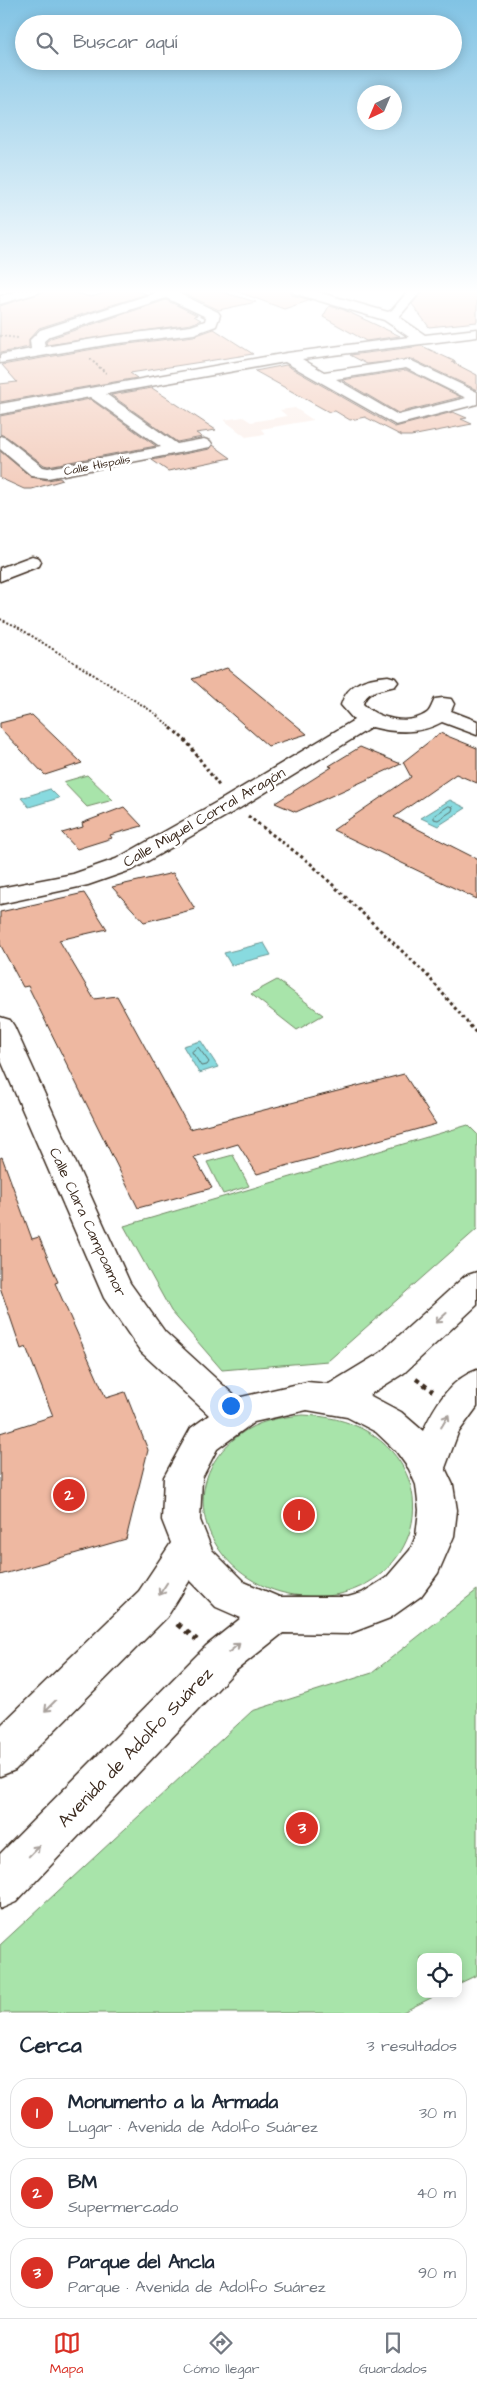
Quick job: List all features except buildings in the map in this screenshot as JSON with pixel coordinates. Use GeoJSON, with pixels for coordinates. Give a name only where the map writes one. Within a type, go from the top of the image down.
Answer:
{"type":"FeatureCollection","features":[{"type":"Feature","properties":{"kind":"street"},"geometry":{"type":"LineString","coordinates":[[0,409],[133,384]]}},
{"type":"Feature","properties":{"kind":"street"},"geometry":{"type":"LineString","coordinates":[[333,384],[396,420],[469,403],[474,399],[472,395],[450,384]]}},
{"type":"Feature","properties":{"kind":"street"},"geometry":{"type":"LineString","coordinates":[[93,392],[175,450]]}},
{"type":"Feature","properties":{"kind":"street","name":"Calle Hispalis"},"geometry":{"type":"LineString","coordinates":[[1,442],[38,472],[48,473],[204,444]]}},
{"type":"Feature","properties":{"kind":"street"},"geometry":{"type":"LineString","coordinates":[[0,575],[32,562]]}},
{"type":"Feature","properties":{"kind":"street"},"geometry":{"type":"LineString","coordinates":[[388,682],[373,684],[360,689],[353,696],[352,704],[358,713],[369,720],[387,725],[408,726],[426,722],[441,709],[477,728]]}},
{"type":"Feature","properties":{"kind":"street","name":"Calle Miguel Corral Aragón"},"geometry":{"type":"LineString","coordinates":[[0,896],[79,880],[125,864],[232,804],[369,720]]}},
{"type":"Feature","properties":{"kind":"street","name":"Calle Clara Campoamor"},"geometry":{"type":"LineString","coordinates":[[0,1026],[116,1289],[153,1342],[232,1415]]}},
{"type":"Feature","properties":{"kind":"street"},"geometry":{"type":"LineString","coordinates":[[334,1398],[392,1363],[477,1285]]}},
{"type":"Feature","properties":{"kind":"street"},"geometry":{"type":"LineString","coordinates":[[428,1466],[437,1434],[466,1395]]}},
{"type":"Feature","properties":{"kind":"street"},"geometry":{"type":"LineString","coordinates":[[281,1397],[334,1398],[363,1408],[389,1422],[411,1442],[428,1466],[437,1492],[439,1518],[433,1545],[420,1570],[399,1591],[372,1608],[341,1617],[309,1620],[275,1615],[248,1604],[223,1589],[203,1570],[189,1548],[180,1517],[180,1487],[190,1459],[199,1446],[208,1434],[232,1415],[255,1404],[281,1397]]}},
{"type":"Feature","properties":{"kind":"street"},"geometry":{"type":"LineString","coordinates":[[0,1755],[152,1604],[189,1548]]}},
{"type":"Feature","properties":{"kind":"street","name":"Avenida de Adolfo Suárez"},"geometry":{"type":"LineString","coordinates":[[0,1886],[220,1658],[275,1615]]}},
{"type":"Feature","properties":{"kind":"path"},"geometry":{"type":"LineString","coordinates":[[392,1363],[466,1395]]}},
{"type":"Feature","properties":{"kind":"path"},"geometry":{"type":"LineString","coordinates":[[152,1604],[220,1658]]}},
{"type":"Feature","properties":{"kind":"shaded area"},"geometry":{"type":"Polygon","coordinates":[[[295,408],[313,420],[261,429],[265,434],[246,437],[224,420],[243,417],[251,422],[287,416],[280,410],[295,408]]]}},
{"type":"Feature","properties":{"kind":"green space"},"geometry":{"type":"Polygon","coordinates":[[[87,775],[113,800],[87,807],[63,782],[87,775]]]}},
{"type":"Feature","properties":{"kind":"green space"},"geometry":{"type":"Polygon","coordinates":[[[277,980],[323,1015],[297,1030],[251,994],[277,980]]]}},
{"type":"Feature","properties":{"kind":"green space"},"geometry":{"type":"Polygon","coordinates":[[[468,1125],[477,1134],[477,1229],[328,1361],[222,1370],[171,1311],[124,1226],[468,1125]]]}},
{"type":"Feature","properties":{"kind":"green space"},"geometry":{"type":"Polygon","coordinates":[[[233,1155],[249,1186],[223,1194],[207,1162],[233,1155]]]}},
{"type":"Feature","properties":{"kind":"green space"},"geometry":{"type":"Polygon","coordinates":[[[303,1415],[337,1419],[353,1424],[368,1432],[391,1451],[406,1473],[413,1498],[412,1522],[404,1546],[389,1567],[367,1583],[340,1594],[294,1595],[280,1592],[255,1582],[234,1566],[217,1547],[207,1525],[203,1502],[207,1478],[218,1456],[239,1435],[253,1426],[277,1419],[303,1415]]]}},
{"type":"Feature","properties":{"kind":"green space"},"geometry":{"type":"Polygon","coordinates":[[[477,1590],[477,1975],[462,1982],[462,1953],[417,1953],[417,1998],[431,1998],[401,2013],[0,2013],[0,1945],[252,1711],[372,1673],[477,1590]]]}},
{"type":"Feature","properties":{"kind":"water"},"geometry":{"type":"Polygon","coordinates":[[[50,789],[59,798],[29,807],[21,798],[50,789]]]}},
{"type":"Feature","properties":{"kind":"water"},"geometry":{"type":"Polygon","coordinates":[[[450,800],[466,808],[438,826],[421,818],[450,800]]]}},
{"type":"Feature","properties":{"kind":"water"},"geometry":{"type":"Polygon","coordinates":[[[264,943],[271,955],[231,965],[224,953],[264,943]]]}},
{"type":"Feature","properties":{"kind":"water"},"geometry":{"type":"Polygon","coordinates":[[[201,1041],[218,1067],[199,1073],[183,1046],[201,1041]]]}},
{"type":"Feature","properties":{"kind":"place","name":"BM"},"geometry":{"type":"Point","coordinates":[69,1495]}},
{"type":"Feature","properties":{"kind":"place","name":"Monumento a la Armada"},"geometry":{"type":"Point","coordinates":[299,1515]}},
{"type":"Feature","properties":{"kind":"place","name":"Parque del Ancla"},"geometry":{"type":"Point","coordinates":[302,1828]}}]}
